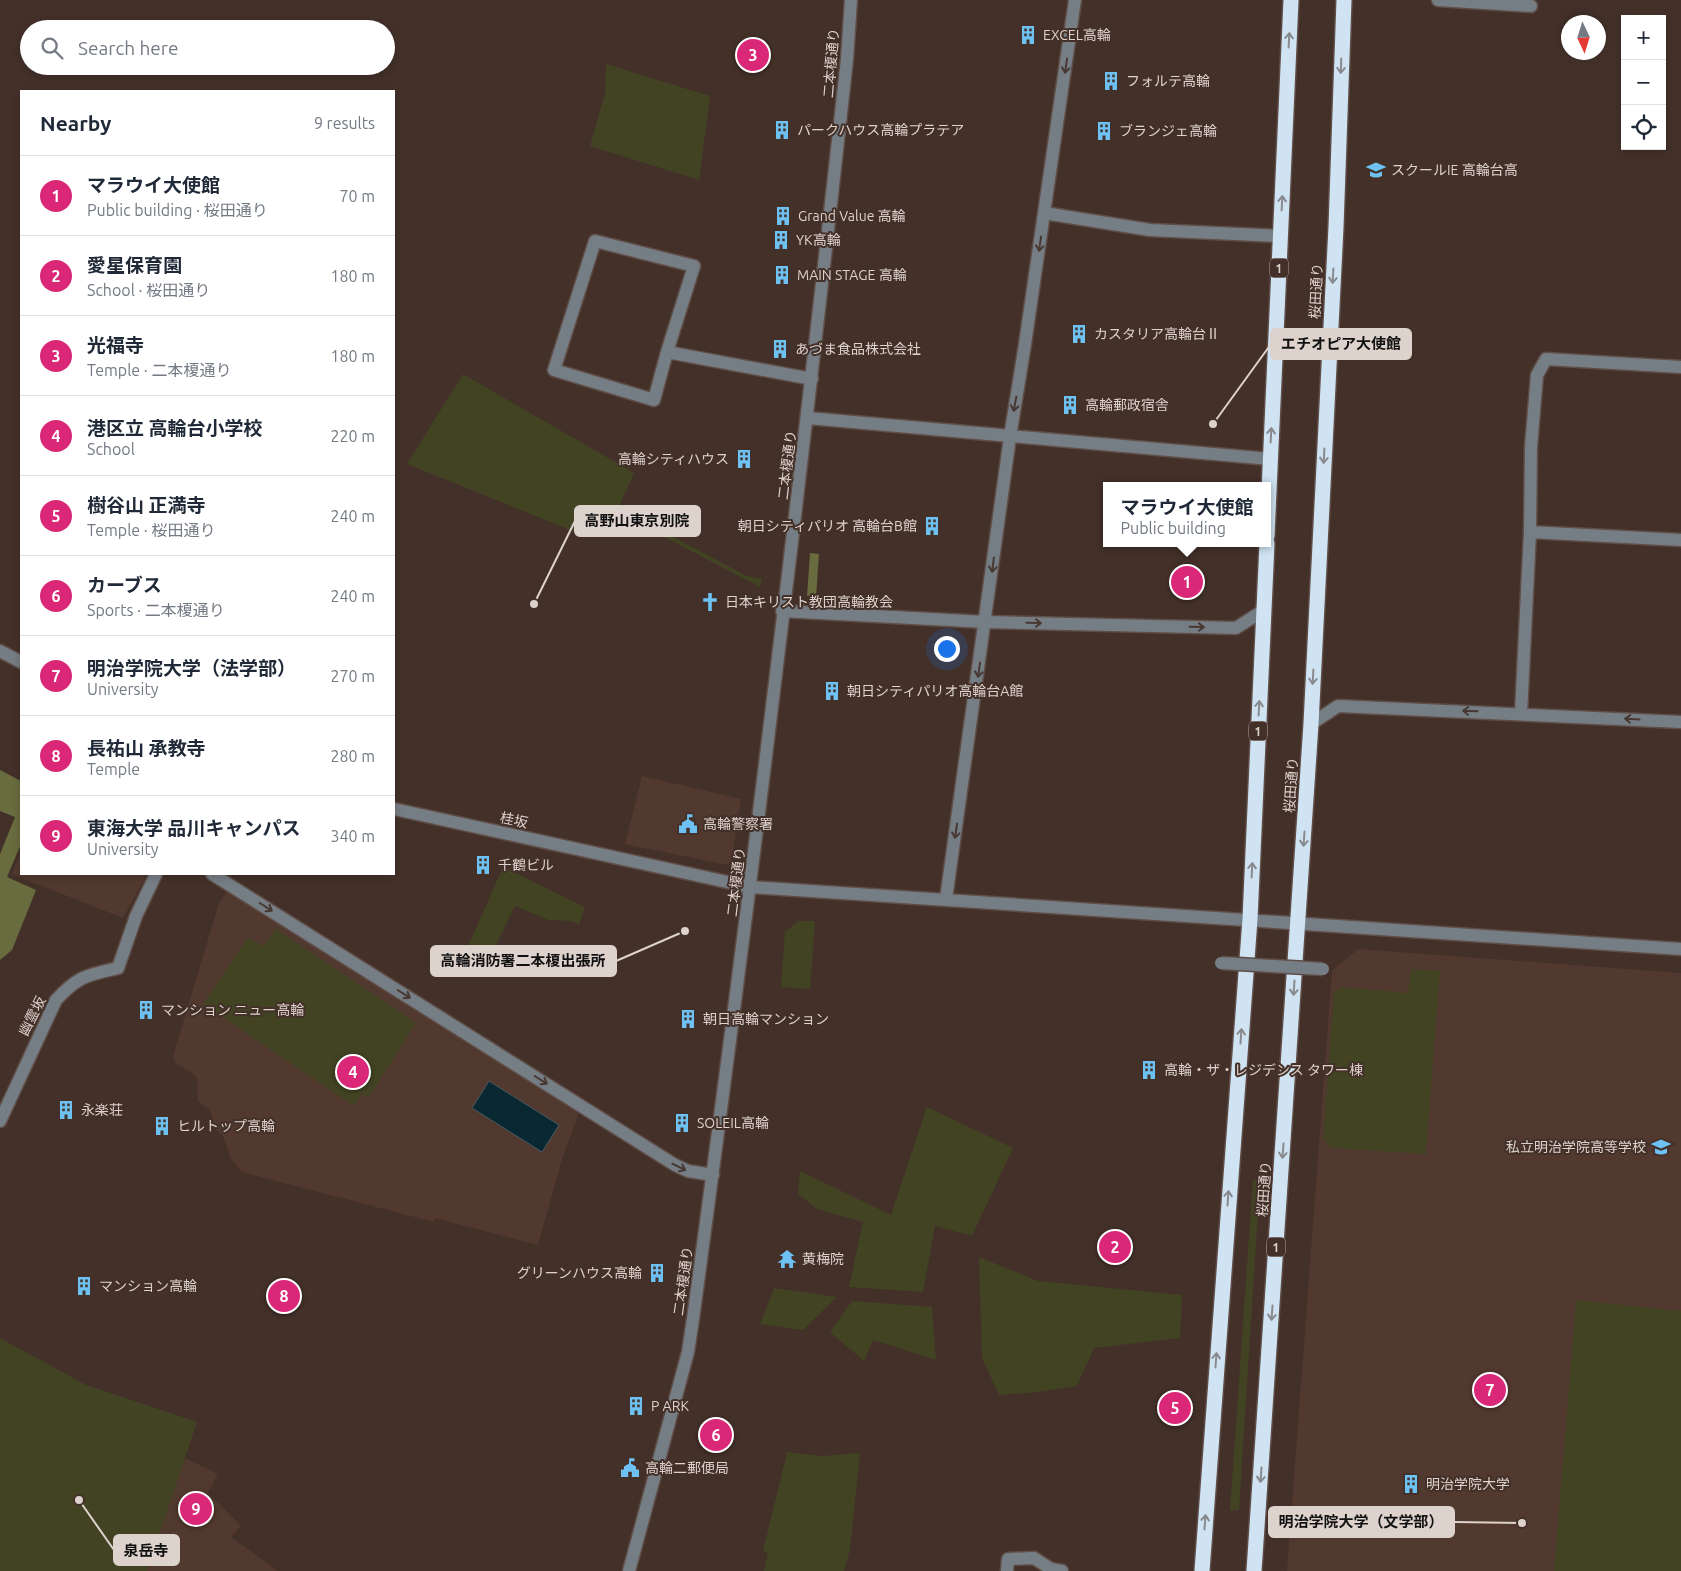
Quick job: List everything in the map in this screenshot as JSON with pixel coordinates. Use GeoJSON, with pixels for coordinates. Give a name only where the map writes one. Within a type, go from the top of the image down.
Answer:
{"type":"FeatureCollection","features":[{"type":"Feature","properties":{"kind":"highway","name":"1"},"geometry":{"type":"LineString","coordinates":[[1269,482],[1291,0]]}},
{"type":"Feature","properties":{"kind":"highway","name":"桜田通り"},"geometry":{"type":"LineString","coordinates":[[1254,1571],[1311,724],[1336,227],[1344,0]]}},
{"type":"Feature","properties":{"kind":"highway","name":"1"},"geometry":{"type":"LineString","coordinates":[[1202,1571],[1250,919],[1267,547]]}},
{"type":"Feature","properties":{"kind":"street","name":"二本榎通り"},"geometry":{"type":"LineString","coordinates":[[629,1571],[688,1352],[737,989],[782,610],[808,418],[847,59],[851,0]]}},
{"type":"Feature","properties":{"kind":"street"},"geometry":{"type":"LineString","coordinates":[[946,899],[986,622],[1010,437],[1075,0]]}},
{"type":"Feature","properties":{"kind":"street"},"geometry":{"type":"LineString","coordinates":[[1438,0],[1531,6]]}},
{"type":"Feature","properties":{"kind":"street"},"geometry":{"type":"LineString","coordinates":[[1044,213],[1150,230],[1280,236]]}},
{"type":"Feature","properties":{"kind":"street"},"geometry":{"type":"LineString","coordinates":[[595,240],[694,266],[667,352],[654,400],[554,370],[595,240]]}},
{"type":"Feature","properties":{"kind":"street"},"geometry":{"type":"LineString","coordinates":[[667,352],[812,379]]}},
{"type":"Feature","properties":{"kind":"street"},"geometry":{"type":"LineString","coordinates":[[1521,713],[1530,532],[1531,447],[1536,375],[1546,359],[1681,367]]}},
{"type":"Feature","properties":{"kind":"street"},"geometry":{"type":"LineString","coordinates":[[808,418],[1270,460]]}},
{"type":"Feature","properties":{"kind":"street"},"geometry":{"type":"LineString","coordinates":[[1530,532],[1681,540]]}},
{"type":"Feature","properties":{"kind":"street"},"geometry":{"type":"LineString","coordinates":[[782,610],[986,622],[1236,628],[1264,610]]}},
{"type":"Feature","properties":{"kind":"street"},"geometry":{"type":"LineString","coordinates":[[0,651],[20,661]]}},
{"type":"Feature","properties":{"kind":"street"},"geometry":{"type":"LineString","coordinates":[[1311,724],[1338,706],[1521,713],[1681,722]]}},
{"type":"Feature","properties":{"kind":"street","name":"桂坂"},"geometry":{"type":"LineString","coordinates":[[395,809],[750,887]]}},
{"type":"Feature","properties":{"kind":"street","name":"幽霊坂"},"geometry":{"type":"LineString","coordinates":[[0,1121],[56,1000],[68,987],[83,976],[118,968],[136,916],[156,875]]}},
{"type":"Feature","properties":{"kind":"street"},"geometry":{"type":"LineString","coordinates":[[226,878],[675,1165],[688,1171],[713,1175]]}},
{"type":"Feature","properties":{"kind":"street"},"geometry":{"type":"LineString","coordinates":[[750,887],[1681,949]]}},
{"type":"Feature","properties":{"kind":"street"},"geometry":{"type":"LineString","coordinates":[[1221,963],[1323,969]]}},
{"type":"Feature","properties":{"kind":"street"},"geometry":{"type":"LineString","coordinates":[[1007,1571],[1008,1559],[1034,1558],[1051,1569],[1062,1571]]}},
{"type":"Feature","properties":{"kind":"shaded area","name":"高輪警察署"},"geometry":{"type":"Polygon","coordinates":[[[642,776],[741,799],[731,863],[727,865],[625,844],[642,776]]]}},
{"type":"Feature","properties":{"kind":"shaded area"},"geometry":{"type":"Polygon","coordinates":[[[20,853],[20,875],[146,875],[123,918],[12,874],[20,853]]]}},
{"type":"Feature","properties":{"kind":"shaded area"},"geometry":{"type":"Polygon","coordinates":[[[228,890],[577,1111],[578,1116],[562,1159],[538,1245],[435,1218],[434,1222],[242,1172],[231,1159],[223,1136],[215,1128],[210,1110],[198,1101],[197,1077],[175,1062],[173,1056],[219,903],[228,890]]]}},
{"type":"Feature","properties":{"kind":"shaded area"},"geometry":{"type":"Polygon","coordinates":[[[1358,949],[1681,973],[1681,1571],[1287,1571],[1332,971],[1358,949]]]}},
{"type":"Feature","properties":{"kind":"shaded area"},"geometry":{"type":"Polygon","coordinates":[[[185,1458],[218,1474],[208,1493],[241,1526],[231,1537],[278,1571],[147,1571],[185,1458]]]}},
{"type":"Feature","properties":{"kind":"green space"},"geometry":{"type":"Polygon","coordinates":[[[606,64],[710,96],[699,180],[590,146],[605,93],[606,64]]]}},
{"type":"Feature","properties":{"kind":"green space"},"geometry":{"type":"Polygon","coordinates":[[[463,374],[634,473],[613,520],[584,511],[573,531],[407,464],[463,374]]]}},
{"type":"Feature","properties":{"kind":"green space"},"geometry":{"type":"Polygon","coordinates":[[[645,522],[747,576],[762,579],[760,587],[643,526],[645,522]]]}},
{"type":"Feature","properties":{"kind":"green space"},"geometry":{"type":"Polygon","coordinates":[[[810,553],[819,554],[816,597],[807,596],[810,553]]]}},
{"type":"Feature","properties":{"kind":"green space"},"geometry":{"type":"Polygon","coordinates":[[[0,770],[20,780],[20,846],[7,877],[36,890],[12,950],[0,960],[0,854],[15,817],[0,811],[0,770]]]}},
{"type":"Feature","properties":{"kind":"green space"},"geometry":{"type":"Polygon","coordinates":[[[503,867],[585,907],[579,925],[572,921],[548,920],[515,906],[484,969],[471,963],[475,955],[466,951],[503,867]]]}},
{"type":"Feature","properties":{"kind":"green space"},"geometry":{"type":"Polygon","coordinates":[[[798,921],[815,921],[810,989],[781,987],[785,932],[798,921]]]}},
{"type":"Feature","properties":{"kind":"green space"},"geometry":{"type":"Polygon","coordinates":[[[276,929],[416,1023],[369,1097],[361,1094],[354,1106],[203,1004],[248,937],[263,946],[276,929]]]}},
{"type":"Feature","properties":{"kind":"green space"},"geometry":{"type":"Polygon","coordinates":[[[1411,969],[1440,971],[1426,1154],[1331,1148],[1323,1138],[1334,992],[1342,987],[1408,993],[1411,969]]]}},
{"type":"Feature","properties":{"kind":"green space"},"geometry":{"type":"Polygon","coordinates":[[[927,1107],[1013,1148],[972,1236],[935,1226],[923,1292],[849,1287],[863,1222],[817,1209],[798,1194],[800,1171],[891,1215],[927,1107]]]}},
{"type":"Feature","properties":{"kind":"green space"},"geometry":{"type":"Polygon","coordinates":[[[1253,1180],[1260,1180],[1239,1510],[1230,1510],[1253,1180]]]}},
{"type":"Feature","properties":{"kind":"green space"},"geometry":{"type":"Polygon","coordinates":[[[979,1257],[1038,1281],[1182,1295],[1180,1338],[1094,1348],[1077,1386],[999,1395],[982,1358],[979,1257]]]}},
{"type":"Feature","properties":{"kind":"green space"},"geometry":{"type":"Polygon","coordinates":[[[774,1288],[837,1297],[803,1330],[760,1324],[774,1288]]]}},
{"type":"Feature","properties":{"kind":"green space"},"geometry":{"type":"Polygon","coordinates":[[[1576,1300],[1681,1311],[1681,1571],[1554,1571],[1576,1300]]]}},
{"type":"Feature","properties":{"kind":"green space"},"geometry":{"type":"Polygon","coordinates":[[[852,1301],[932,1307],[936,1360],[873,1340],[864,1361],[830,1332],[852,1301]]]}},
{"type":"Feature","properties":{"kind":"green space"},"geometry":{"type":"Polygon","coordinates":[[[0,1338],[86,1385],[197,1422],[147,1571],[0,1571],[0,1338]]]}},
{"type":"Feature","properties":{"kind":"green space"},"geometry":{"type":"Polygon","coordinates":[[[787,1452],[822,1456],[860,1453],[850,1550],[844,1571],[764,1571],[768,1553],[763,1551],[787,1452]]]}},
{"type":"Feature","properties":{"kind":"water"},"geometry":{"type":"Polygon","coordinates":[[[489,1081],[559,1125],[542,1152],[472,1108],[489,1081]]]}},
{"type":"Feature","properties":{"kind":"place","name":"EXCEL高輪"},"geometry":{"type":"Point","coordinates":[1028,35]}},
{"type":"Feature","properties":{"kind":"place","name":"光福寺"},"geometry":{"type":"Point","coordinates":[753,55]}},
{"type":"Feature","properties":{"kind":"place","name":"フォルテ高輪"},"geometry":{"type":"Point","coordinates":[1111,81]}},
{"type":"Feature","properties":{"kind":"place","name":"パークハウス高輪プラテア"},"geometry":{"type":"Point","coordinates":[782,130]}},
{"type":"Feature","properties":{"kind":"place","name":"ブランジェ高輪"},"geometry":{"type":"Point","coordinates":[1104,131]}},
{"type":"Feature","properties":{"kind":"place","name":"スクールIE 高輪台高"},"geometry":{"type":"Point","coordinates":[1376,170]}},
{"type":"Feature","properties":{"kind":"place","name":"Grand Value 高輪"},"geometry":{"type":"Point","coordinates":[783,216]}},
{"type":"Feature","properties":{"kind":"place","name":"YK高輪"},"geometry":{"type":"Point","coordinates":[781,240]}},
{"type":"Feature","properties":{"kind":"place","name":"MAIN STAGE 高輪"},"geometry":{"type":"Point","coordinates":[782,275]}},
{"type":"Feature","properties":{"kind":"place","name":"カスタリア高輪台Ⅱ"},"geometry":{"type":"Point","coordinates":[1079,334]}},
{"type":"Feature","properties":{"kind":"place","name":"あづま食品株式会社"},"geometry":{"type":"Point","coordinates":[780,349]}},
{"type":"Feature","properties":{"kind":"place","name":"高輪郵政宿舎"},"geometry":{"type":"Point","coordinates":[1070,405]}},
{"type":"Feature","properties":{"kind":"place","name":"エチオピア大使館"},"geometry":{"type":"Point","coordinates":[1213,424]}},
{"type":"Feature","properties":{"kind":"place","name":"高輪シティハウス"},"geometry":{"type":"Point","coordinates":[744,459]}},
{"type":"Feature","properties":{"kind":"place","name":"朝日シティパリオ 高輪台B館"},"geometry":{"type":"Point","coordinates":[932,526]}},
{"type":"Feature","properties":{"kind":"place","name":"マラウイ大使館"},"geometry":{"type":"Point","coordinates":[1187,582]}},
{"type":"Feature","properties":{"kind":"place","name":"日本キリスト教団高輪教会"},"geometry":{"type":"Point","coordinates":[710,602]}},
{"type":"Feature","properties":{"kind":"place","name":"高野山東京別院"},"geometry":{"type":"Point","coordinates":[534,604]}},
{"type":"Feature","properties":{"kind":"place","name":"朝日シティパリオ高輪台A館"},"geometry":{"type":"Point","coordinates":[832,691]}},
{"type":"Feature","properties":{"kind":"place","name":"高輪警察署"},"geometry":{"type":"Point","coordinates":[688,824]}},
{"type":"Feature","properties":{"kind":"place","name":"千鶴ビル"},"geometry":{"type":"Point","coordinates":[483,865]}},
{"type":"Feature","properties":{"kind":"place","name":"高輪消防署二本榎出張所"},"geometry":{"type":"Point","coordinates":[685,931]}},
{"type":"Feature","properties":{"kind":"place","name":"マンション ニュー高輪"},"geometry":{"type":"Point","coordinates":[146,1010]}},
{"type":"Feature","properties":{"kind":"place","name":"朝日高輪マンション"},"geometry":{"type":"Point","coordinates":[688,1019]}},
{"type":"Feature","properties":{"kind":"place","name":"高輪・ザ・レジデンス タワー棟"},"geometry":{"type":"Point","coordinates":[1149,1070]}},
{"type":"Feature","properties":{"kind":"place","name":"港区立 高輪台小学校"},"geometry":{"type":"Point","coordinates":[353,1072]}},
{"type":"Feature","properties":{"kind":"place","name":"永楽荘"},"geometry":{"type":"Point","coordinates":[66,1110]}},
{"type":"Feature","properties":{"kind":"place","name":"SOLEIL高輪"},"geometry":{"type":"Point","coordinates":[682,1123]}},
{"type":"Feature","properties":{"kind":"place","name":"ヒルトップ高輪"},"geometry":{"type":"Point","coordinates":[162,1126]}},
{"type":"Feature","properties":{"kind":"place","name":"私立明治学院高等学校"},"geometry":{"type":"Point","coordinates":[1661,1147]}},
{"type":"Feature","properties":{"kind":"place","name":"愛星保育園"},"geometry":{"type":"Point","coordinates":[1115,1247]}},
{"type":"Feature","properties":{"kind":"place","name":"黄梅院"},"geometry":{"type":"Point","coordinates":[787,1259]}},
{"type":"Feature","properties":{"kind":"place","name":"グリーンハウス高輪"},"geometry":{"type":"Point","coordinates":[657,1273]}},
{"type":"Feature","properties":{"kind":"place","name":"マンション高輪"},"geometry":{"type":"Point","coordinates":[84,1286]}},
{"type":"Feature","properties":{"kind":"place","name":"長祐山 承教寺"},"geometry":{"type":"Point","coordinates":[284,1296]}},
{"type":"Feature","properties":{"kind":"place","name":"明治学院大学（法学部）"},"geometry":{"type":"Point","coordinates":[1490,1390]}},
{"type":"Feature","properties":{"kind":"place","name":"P ARK"},"geometry":{"type":"Point","coordinates":[636,1406]}},
{"type":"Feature","properties":{"kind":"place","name":"樹谷山 正満寺"},"geometry":{"type":"Point","coordinates":[1175,1408]}},
{"type":"Feature","properties":{"kind":"place","name":"カーブス"},"geometry":{"type":"Point","coordinates":[716,1435]}},
{"type":"Feature","properties":{"kind":"place","name":"高輪二郵便局"},"geometry":{"type":"Point","coordinates":[630,1468]}},
{"type":"Feature","properties":{"kind":"place","name":"明治学院大学"},"geometry":{"type":"Point","coordinates":[1411,1484]}},
{"type":"Feature","properties":{"kind":"place","name":"泉岳寺"},"geometry":{"type":"Point","coordinates":[79,1500]}},
{"type":"Feature","properties":{"kind":"place","name":"東海大学 品川キャンパス"},"geometry":{"type":"Point","coordinates":[196,1509]}},
{"type":"Feature","properties":{"kind":"place","name":"明治学院大学（文学部）"},"geometry":{"type":"Point","coordinates":[1522,1523]}}]}
